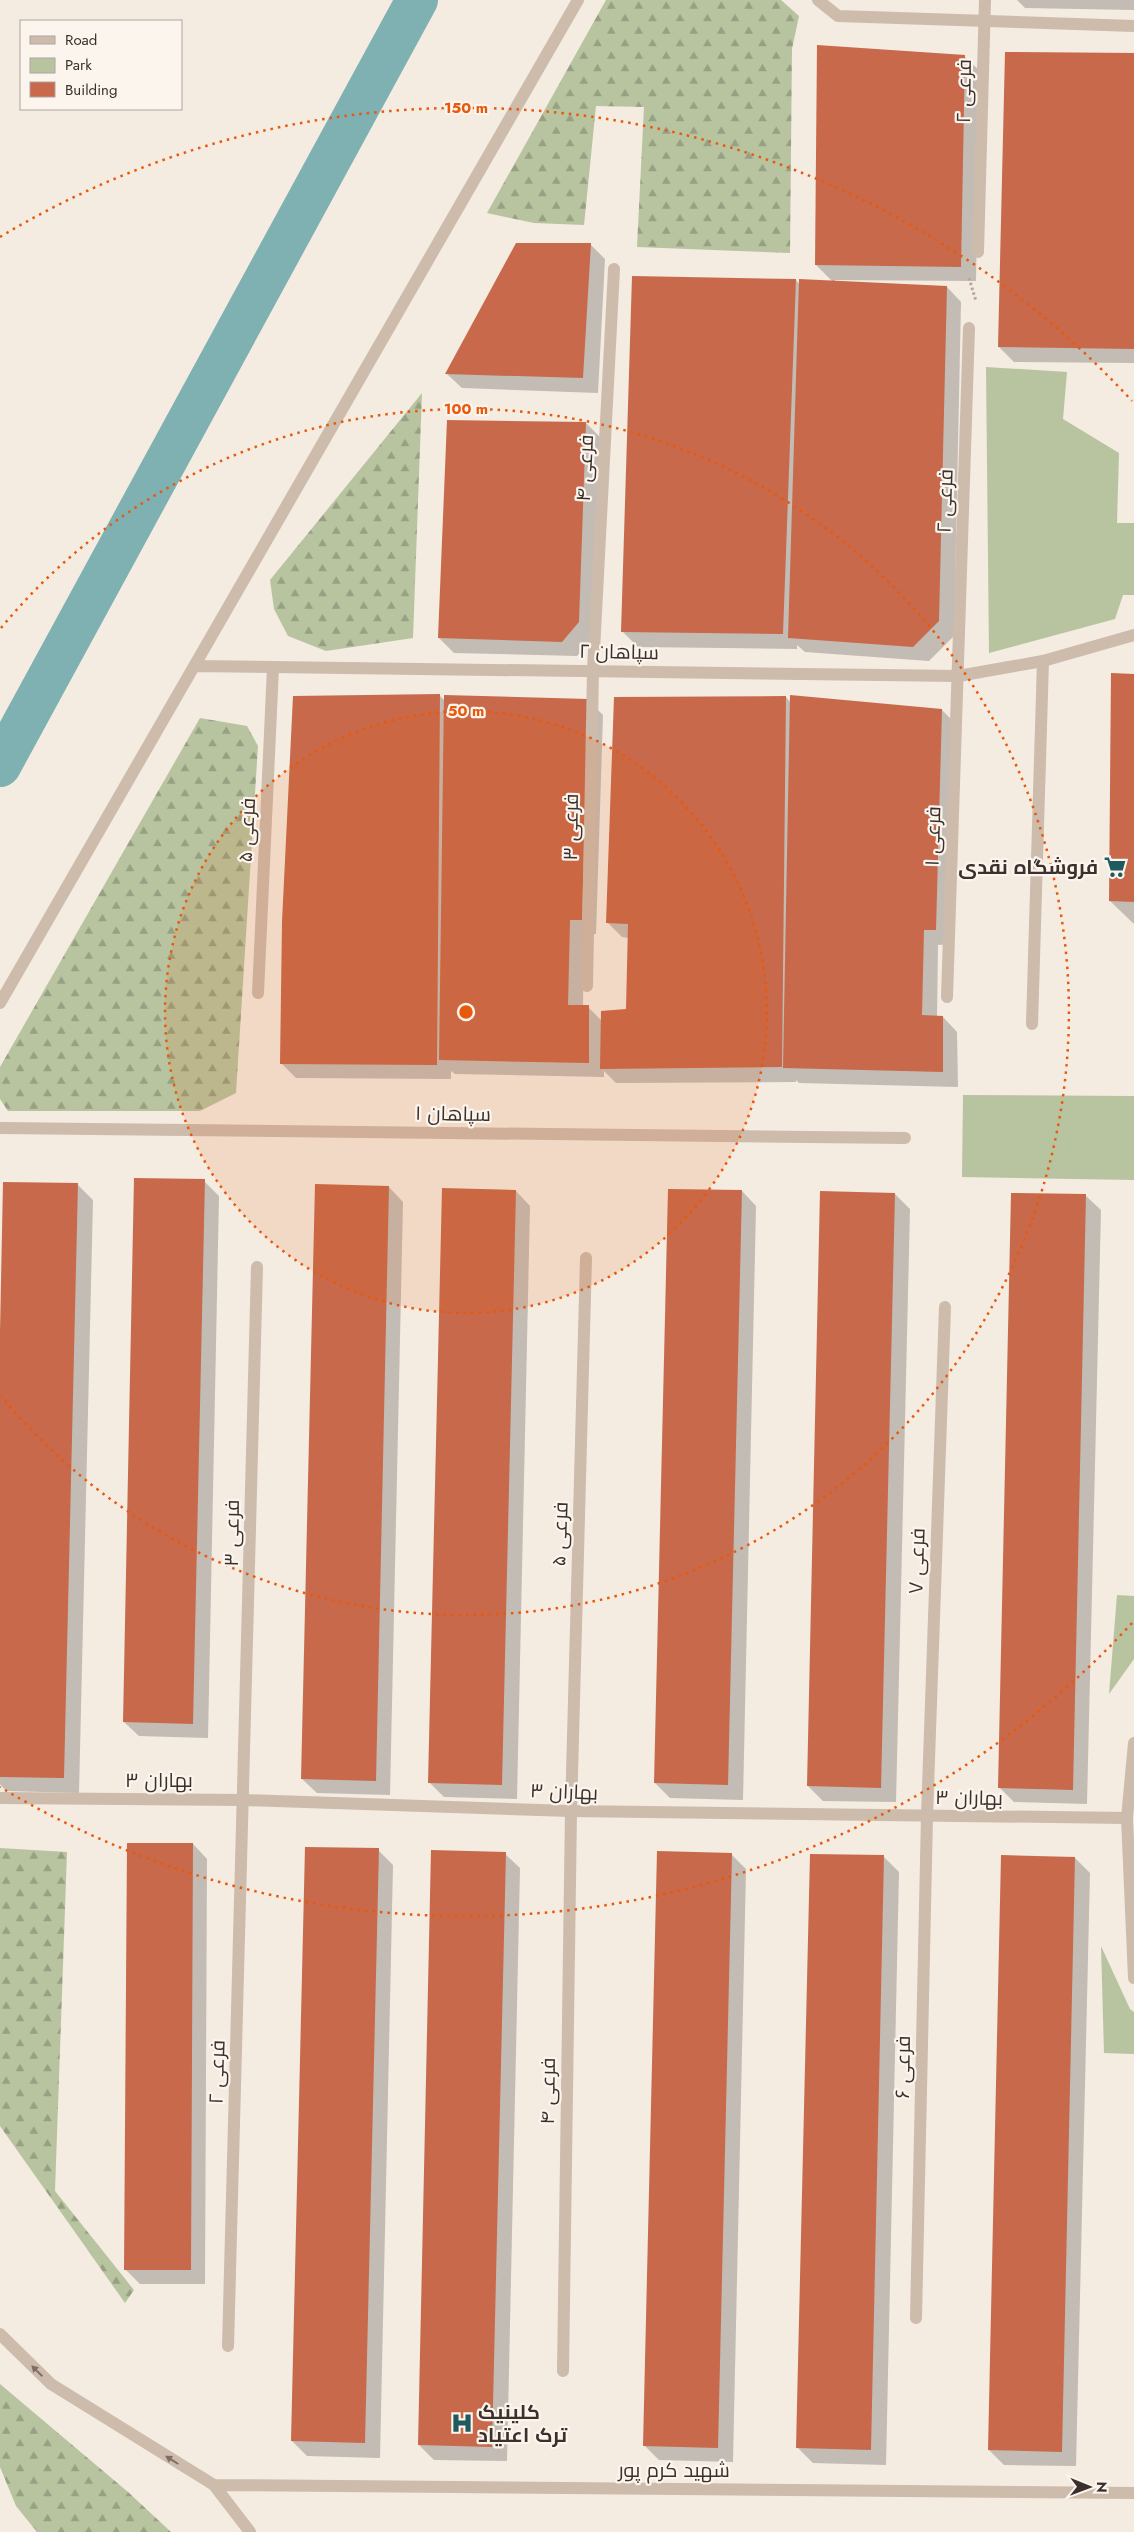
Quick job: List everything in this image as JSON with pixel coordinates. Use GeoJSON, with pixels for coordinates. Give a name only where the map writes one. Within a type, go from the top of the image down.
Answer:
{"type":"FeatureCollection","features":[{"type":"Feature","properties":{"kind":"street"},"geometry":{"type":"LineString","coordinates":[[0,1003],[578,0]]}},
{"type":"Feature","properties":{"kind":"street"},"geometry":{"type":"LineString","coordinates":[[818,0],[838,16],[1134,26]]}},
{"type":"Feature","properties":{"kind":"street"},"geometry":{"type":"LineString","coordinates":[[984,22],[985,0]]}},
{"type":"Feature","properties":{"kind":"street","name":"فرعی ۲"},"geometry":{"type":"LineString","coordinates":[[978,252],[984,22]]}},
{"type":"Feature","properties":{"kind":"street","name":"فرعی ۴"},"geometry":{"type":"LineString","coordinates":[[593,670],[614,268]]}},
{"type":"Feature","properties":{"kind":"street","name":"فرعی ۲"},"geometry":{"type":"LineString","coordinates":[[958,676],[969,328]]}},
{"type":"Feature","properties":{"kind":"street","name":"سپاهان ۲"},"geometry":{"type":"LineString","coordinates":[[194,666],[958,676],[1043,661],[1134,635]]}},
{"type":"Feature","properties":{"kind":"street"},"geometry":{"type":"LineString","coordinates":[[1032,1024],[1043,661]]}},
{"type":"Feature","properties":{"kind":"street","name":"فرعی ۵"},"geometry":{"type":"LineString","coordinates":[[258,993],[273,668]]}},
{"type":"Feature","properties":{"kind":"street","name":"فرعی ۳"},"geometry":{"type":"LineString","coordinates":[[587,986],[593,670]]}},
{"type":"Feature","properties":{"kind":"street","name":"فرعی ۱"},"geometry":{"type":"LineString","coordinates":[[947,997],[958,676]]}},
{"type":"Feature","properties":{"kind":"street","name":"سپاهان ۱"},"geometry":{"type":"LineString","coordinates":[[0,1128],[906,1138]]}},
{"type":"Feature","properties":{"kind":"street","name":"فرعی ۵"},"geometry":{"type":"LineString","coordinates":[[571,1812],[586,1258]]}},
{"type":"Feature","properties":{"kind":"street","name":"فرعی ۳"},"geometry":{"type":"LineString","coordinates":[[244,1800],[257,1267]]}},
{"type":"Feature","properties":{"kind":"street","name":"فرعی ۷"},"geometry":{"type":"LineString","coordinates":[[927,1816],[945,1307]]}},
{"type":"Feature","properties":{"kind":"street"},"geometry":{"type":"LineString","coordinates":[[1134,1742],[1127,1818],[1134,1978]]}},
{"type":"Feature","properties":{"kind":"street","name":"بهاران ۳"},"geometry":{"type":"LineString","coordinates":[[0,1798],[244,1800],[571,1812],[1127,1818]]}},
{"type":"Feature","properties":{"kind":"street","name":"فرعی ۲"},"geometry":{"type":"LineString","coordinates":[[228,2346],[244,1800]]}},
{"type":"Feature","properties":{"kind":"street","name":"فرعی ۴"},"geometry":{"type":"LineString","coordinates":[[563,2371],[571,1812]]}},
{"type":"Feature","properties":{"kind":"street","name":"فرعی ۶"},"geometry":{"type":"LineString","coordinates":[[916,2318],[927,1816]]}},
{"type":"Feature","properties":{"kind":"street"},"geometry":{"type":"LineString","coordinates":[[0,2334],[50,2384],[214,2485],[250,2532]]}},
{"type":"Feature","properties":{"kind":"street","name":"شهید کرم پور"},"geometry":{"type":"LineString","coordinates":[[214,2485],[1134,2493]]}},
{"type":"Feature","properties":{"kind":"green space"},"geometry":{"type":"Polygon","coordinates":[[[606,0],[781,0],[799,16],[792,49],[790,253],[637,247],[644,107],[596,106],[584,225],[534,223],[487,213],[606,0]]]}},
{"type":"Feature","properties":{"kind":"green space"},"geometry":{"type":"Polygon","coordinates":[[[986,367],[1067,372],[1063,419],[1119,453],[1117,523],[1134,523],[1134,595],[1123,595],[1115,619],[989,653],[986,367]]]}},
{"type":"Feature","properties":{"kind":"green space"},"geometry":{"type":"Polygon","coordinates":[[[422,393],[413,638],[326,651],[288,636],[274,609],[270,580],[422,393]]]}},
{"type":"Feature","properties":{"kind":"green space"},"geometry":{"type":"Polygon","coordinates":[[[200,718],[247,726],[258,746],[236,1093],[200,1111],[8,1111],[0,1099],[0,1067],[200,718]]]}},
{"type":"Feature","properties":{"kind":"green space"},"geometry":{"type":"Polygon","coordinates":[[[963,1095],[1134,1096],[1134,1180],[962,1177],[963,1095]]]}},
{"type":"Feature","properties":{"kind":"green space"},"geometry":{"type":"Polygon","coordinates":[[[1117,1595],[1134,1596],[1134,1659],[1109,1694],[1117,1595]]]}},
{"type":"Feature","properties":{"kind":"green space"},"geometry":{"type":"Polygon","coordinates":[[[0,1848],[67,1852],[55,2191],[134,2290],[125,2303],[0,2126],[0,1848]]]}},
{"type":"Feature","properties":{"kind":"green space"},"geometry":{"type":"Polygon","coordinates":[[[1101,1946],[1130,2009],[1134,2012],[1134,2054],[1104,2053],[1101,1946]]]}},
{"type":"Feature","properties":{"kind":"green space"},"geometry":{"type":"Polygon","coordinates":[[[0,2384],[128,2492],[171,2532],[37,2532],[16,2506],[0,2467],[0,2384]]]}},
{"type":"Feature","properties":{"kind":"building"},"geometry":{"type":"Polygon","coordinates":[[[817,45],[965,55],[961,267],[815,265],[817,45]]]}},
{"type":"Feature","properties":{"kind":"building"},"geometry":{"type":"Polygon","coordinates":[[[1005,52],[1134,53],[1134,349],[998,347],[1005,52]]]}},
{"type":"Feature","properties":{"kind":"building"},"geometry":{"type":"Polygon","coordinates":[[[516,243],[591,243],[583,378],[445,374],[516,243]]]}},
{"type":"Feature","properties":{"kind":"building"},"geometry":{"type":"Polygon","coordinates":[[[632,276],[796,279],[783,634],[621,632],[632,276]]]}},
{"type":"Feature","properties":{"kind":"building"},"geometry":{"type":"Polygon","coordinates":[[[799,279],[947,286],[939,621],[913,647],[788,638],[799,279]]]}},
{"type":"Feature","properties":{"kind":"building"},"geometry":{"type":"Polygon","coordinates":[[[447,420],[586,422],[579,622],[562,642],[438,638],[447,420]]]}},
{"type":"Feature","properties":{"kind":"building"},"geometry":{"type":"Polygon","coordinates":[[[1111,673],[1134,674],[1134,902],[1109,901],[1111,673]]]}},
{"type":"Feature","properties":{"kind":"building"},"geometry":{"type":"Polygon","coordinates":[[[440,694],[437,1065],[280,1064],[282,922],[293,696],[440,694]]]}},
{"type":"Feature","properties":{"kind":"building"},"geometry":{"type":"Polygon","coordinates":[[[444,695],[588,699],[582,920],[570,920],[568,1005],[589,1005],[589,1063],[439,1060],[444,695]]]}},
{"type":"Feature","properties":{"kind":"building"},"geometry":{"type":"Polygon","coordinates":[[[790,695],[942,709],[936,930],[924,930],[922,1015],[943,1016],[943,1072],[783,1068],[790,695]]]}},
{"type":"Feature","properties":{"kind":"building"},"geometry":{"type":"Polygon","coordinates":[[[786,696],[782,1067],[600,1069],[601,1011],[626,1009],[628,924],[606,923],[614,697],[786,696]]]}},
{"type":"Feature","properties":{"kind":"building"},"geometry":{"type":"Polygon","coordinates":[[[134,1178],[205,1179],[193,1724],[123,1722],[134,1178]]]}},
{"type":"Feature","properties":{"kind":"building"},"geometry":{"type":"Polygon","coordinates":[[[3,1182],[78,1183],[64,1778],[0,1777],[0,1332],[3,1182]]]}},
{"type":"Feature","properties":{"kind":"building"},"geometry":{"type":"Polygon","coordinates":[[[315,1184],[389,1186],[376,1781],[301,1779],[315,1184]]]}},
{"type":"Feature","properties":{"kind":"building"},"geometry":{"type":"Polygon","coordinates":[[[442,1188],[516,1190],[502,1785],[428,1783],[442,1188]]]}},
{"type":"Feature","properties":{"kind":"building"},"geometry":{"type":"Polygon","coordinates":[[[668,1189],[742,1190],[728,1785],[654,1783],[668,1189]]]}},
{"type":"Feature","properties":{"kind":"building"},"geometry":{"type":"Polygon","coordinates":[[[820,1191],[895,1193],[881,1788],[807,1786],[820,1191]]]}},
{"type":"Feature","properties":{"kind":"building"},"geometry":{"type":"Polygon","coordinates":[[[1011,1193],[1086,1194],[1073,1790],[998,1788],[1011,1193]]]}},
{"type":"Feature","properties":{"kind":"building"},"geometry":{"type":"Polygon","coordinates":[[[127,1843],[193,1843],[191,2270],[124,2270],[127,1843]]]}},
{"type":"Feature","properties":{"kind":"building"},"geometry":{"type":"Polygon","coordinates":[[[305,1847],[379,1848],[365,2443],[291,2441],[305,1847]]]}},
{"type":"Feature","properties":{"kind":"building"},"geometry":{"type":"Polygon","coordinates":[[[431,1850],[506,1852],[492,2447],[418,2445],[431,1850]]]}},
{"type":"Feature","properties":{"kind":"building"},"geometry":{"type":"Polygon","coordinates":[[[657,1851],[732,1853],[718,2448],[643,2446],[657,1851]]]}},
{"type":"Feature","properties":{"kind":"building"},"geometry":{"type":"Polygon","coordinates":[[[810,1854],[884,1855],[871,2450],[796,2448],[810,1854]]]}},
{"type":"Feature","properties":{"kind":"building"},"geometry":{"type":"Polygon","coordinates":[[[1001,1855],[1075,1857],[1062,2452],[988,2450],[1001,1855]]]}},
{"type":"Feature","properties":{"kind":"waterway"},"geometry":{"type":"LineString","coordinates":[[0,766],[417,0]]}},
{"type":"Feature","properties":{"kind":"place","name":"فروشگاه نقدی"},"geometry":{"type":"Point","coordinates":[1115,867]}},
{"type":"Feature","properties":{"kind":"place","name":"کلینیک ترک اعتیاد"},"geometry":{"type":"Point","coordinates":[462,2423]}}]}
